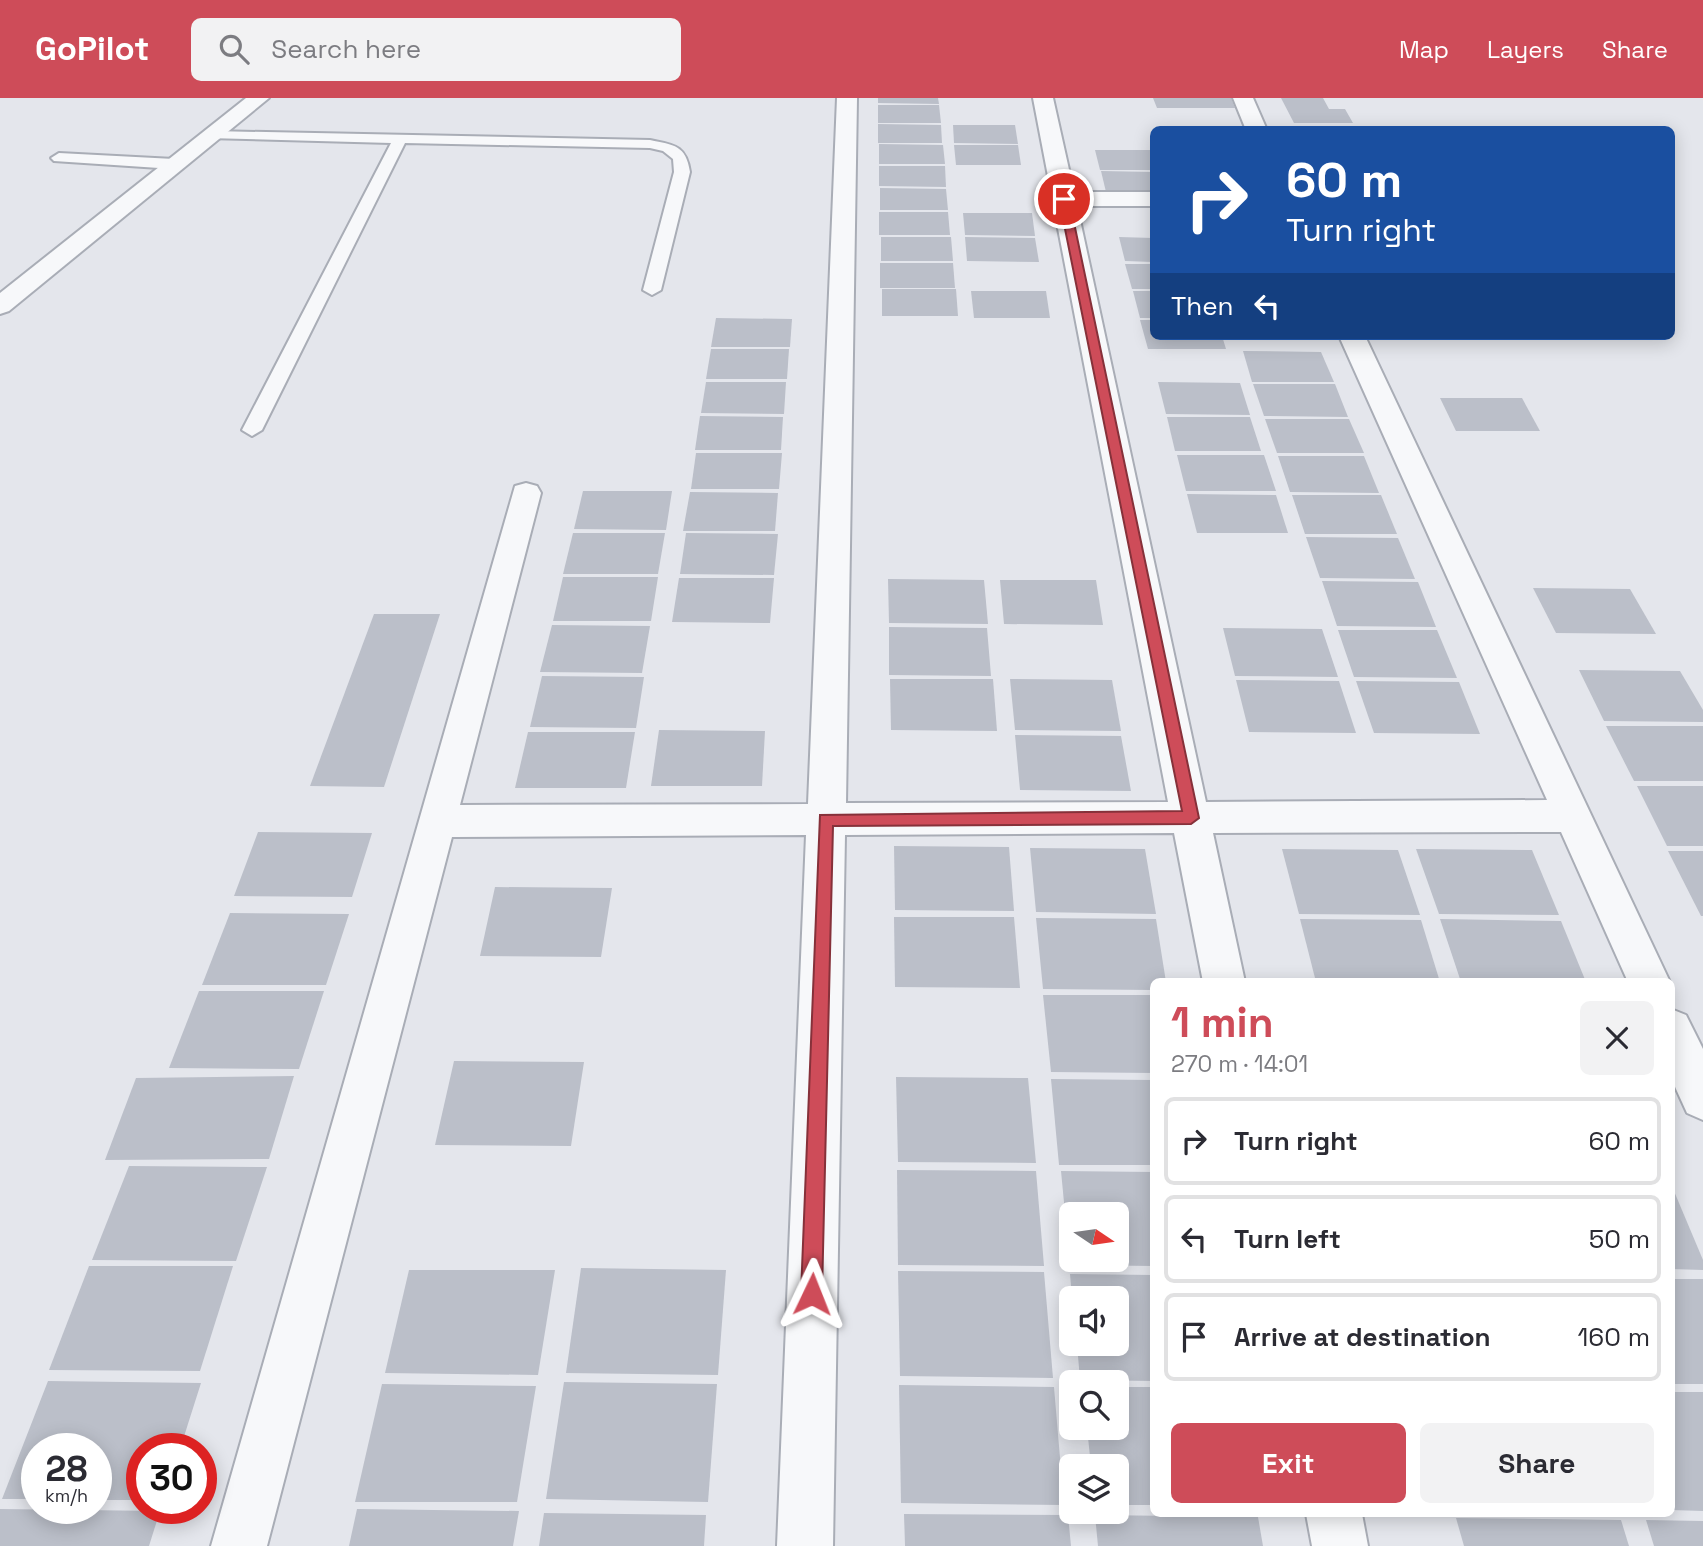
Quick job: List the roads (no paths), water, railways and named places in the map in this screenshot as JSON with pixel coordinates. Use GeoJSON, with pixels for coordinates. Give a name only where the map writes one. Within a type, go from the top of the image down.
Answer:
{"type":"FeatureCollection","features":[{"type":"Feature","properties":{"kind":"street"},"geometry":{"type":"LineString","coordinates":[[0,306],[258,98]]}},
{"type":"Feature","properties":{"kind":"street"},"geometry":{"type":"LineString","coordinates":[[805,1546],[846,98]]}},
{"type":"Feature","properties":{"kind":"street"},"geometry":{"type":"LineString","coordinates":[[1043,98],[1223,978]]}},
{"type":"Feature","properties":{"kind":"street"},"geometry":{"type":"LineString","coordinates":[[1243,98],[1255,126]]}},
{"type":"Feature","properties":{"kind":"street"},"geometry":{"type":"LineString","coordinates":[[1064,199],[1150,199]]}},
{"type":"Feature","properties":{"kind":"street"},"geometry":{"type":"LineString","coordinates":[[1354,340],[1648,978]]}},
{"type":"Feature","properties":{"kind":"street"},"geometry":{"type":"LineString","coordinates":[[239,1546],[526,494]]}},
{"type":"Feature","properties":{"kind":"street"},"geometry":{"type":"LineString","coordinates":[[437,821],[1573,816]]}},
{"type":"Feature","properties":{"kind":"street"},"geometry":{"type":"LineString","coordinates":[[1675,1038],[1703,1098]]}},
{"type":"Feature","properties":{"kind":"street"},"geometry":{"type":"LineString","coordinates":[[1335,1517],[1340,1546]]}},
{"type":"Feature","properties":{"kind":"lane"},"geometry":{"type":"LineString","coordinates":[[212,135],[650,144],[668,148],[680,157],[682,172],[652,290]]}},
{"type":"Feature","properties":{"kind":"lane"},"geometry":{"type":"LineString","coordinates":[[252,430],[400,139]]}},
{"type":"Feature","properties":{"kind":"lane"},"geometry":{"type":"LineString","coordinates":[[59,158],[174,164]]}}]}
